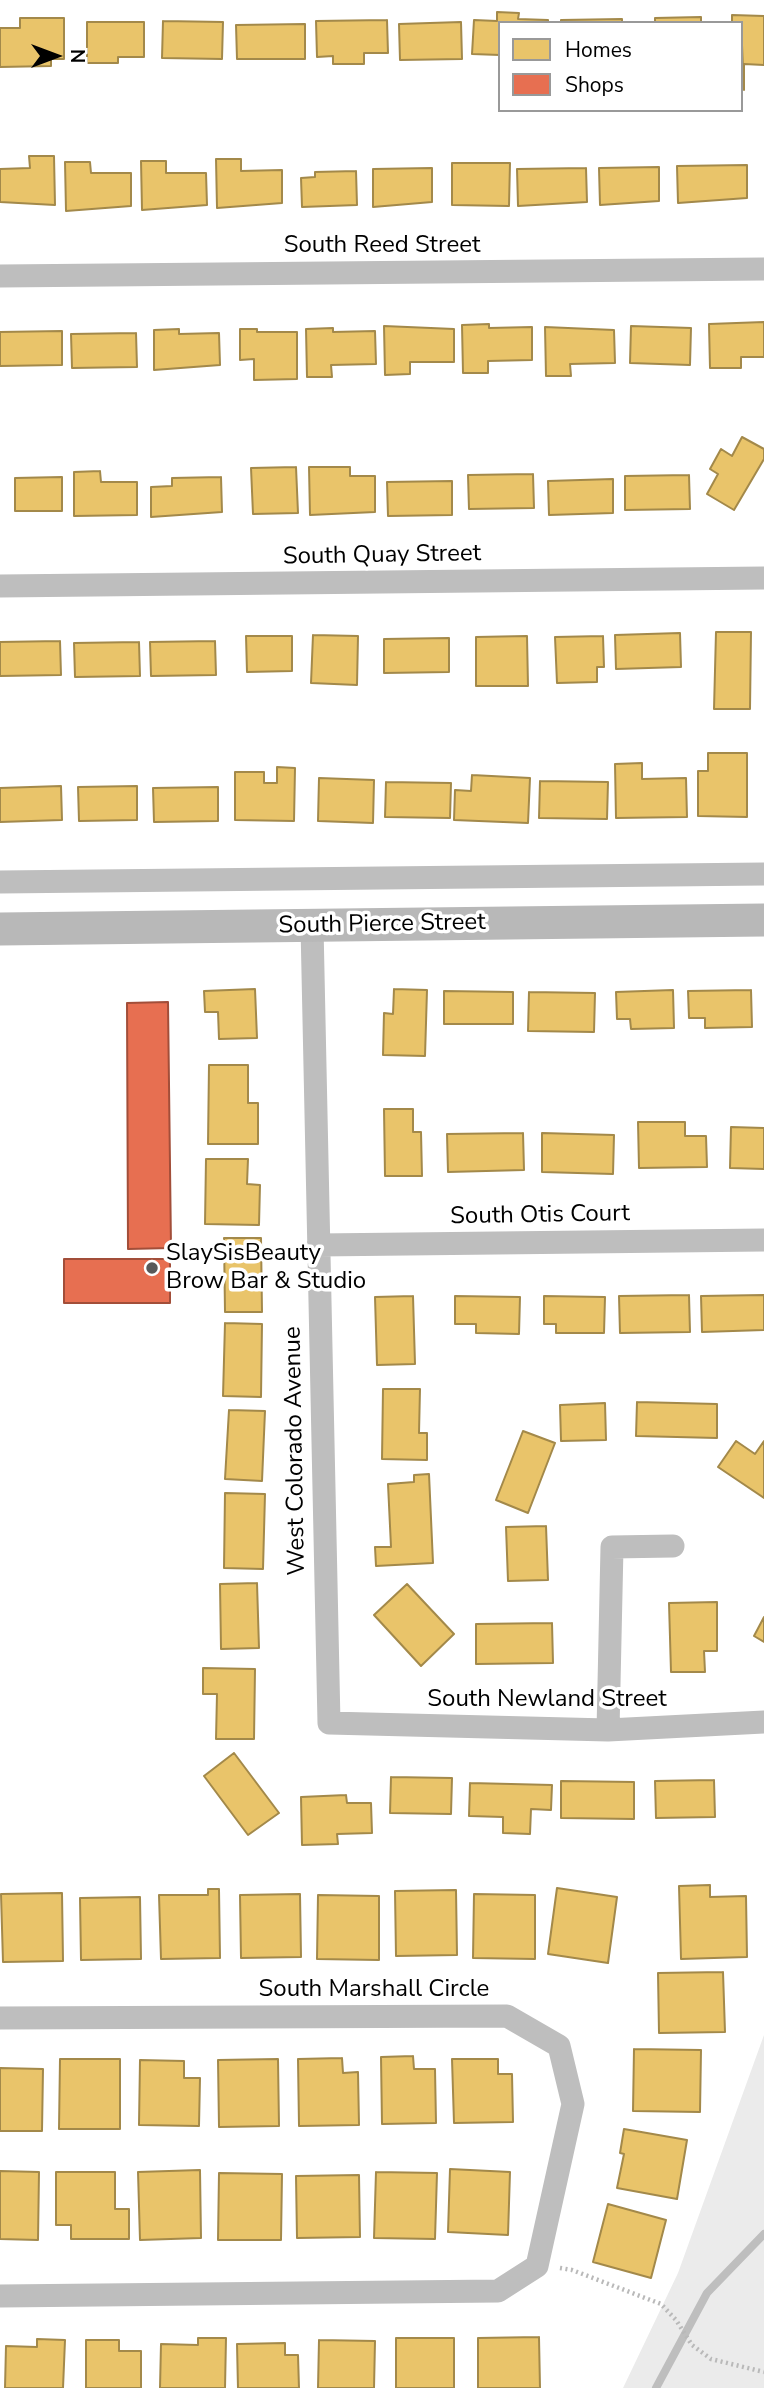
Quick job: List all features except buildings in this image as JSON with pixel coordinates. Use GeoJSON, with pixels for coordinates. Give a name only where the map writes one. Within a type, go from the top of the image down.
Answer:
{"type":"FeatureCollection","features":[{"type":"Feature","properties":{"kind":"street","name":"South Reed Street"},"geometry":{"type":"LineString","coordinates":[[0,276],[764,270]]}},
{"type":"Feature","properties":{"kind":"street","name":"South Quay Street"},"geometry":{"type":"LineString","coordinates":[[0,586],[764,578]]}},
{"type":"Feature","properties":{"kind":"street","name":"South Pierce Street"},"geometry":{"type":"LineString","coordinates":[[0,882],[764,874]]}},
{"type":"Feature","properties":{"kind":"street","name":"South Pierce Street"},"geometry":{"type":"LineString","coordinates":[[0,929],[764,920]]}},
{"type":"Feature","properties":{"kind":"street","name":"West Colorado Avenue"},"geometry":{"type":"LineString","coordinates":[[312,926],[329,1723]]}},
{"type":"Feature","properties":{"kind":"street","name":"South Otis Court"},"geometry":{"type":"LineString","coordinates":[[317,1245],[764,1240]]}},
{"type":"Feature","properties":{"kind":"street"},"geometry":{"type":"LineString","coordinates":[[608,1730],[612,1547],[673,1546]]}},
{"type":"Feature","properties":{"kind":"street","name":"South Newland Street"},"geometry":{"type":"LineString","coordinates":[[329,1723],[608,1730],[764,1722]]}},
{"type":"Feature","properties":{"kind":"street","name":"South Marshall Circle"},"geometry":{"type":"LineString","coordinates":[[0,2018],[507,2016],[559,2046],[573,2104],[537,2266]]}},
{"type":"Feature","properties":{"kind":"street"},"geometry":{"type":"LineString","coordinates":[[0,2295],[498,2291],[537,2266]]}},
{"type":"Feature","properties":{"kind":"path"},"geometry":{"type":"LineString","coordinates":[[537,2266],[572,2270],[661,2304],[676,2320],[692,2345],[711,2359],[764,2372]]}},
{"type":"Feature","properties":{"kind":"shaded area"},"geometry":{"type":"Polygon","coordinates":[[[764,2035],[764,2388],[623,2388],[678,2273],[764,2035]]]}},
{"type":"Feature","properties":{"kind":"waterway"},"geometry":{"type":"LineString","coordinates":[[656,2388],[707,2293],[764,2234]]}},
{"type":"Feature","properties":{"kind":"place","name":"SlaySisBeauty Brow Bar & Studio"},"geometry":{"type":"Point","coordinates":[152,1268]}}]}
